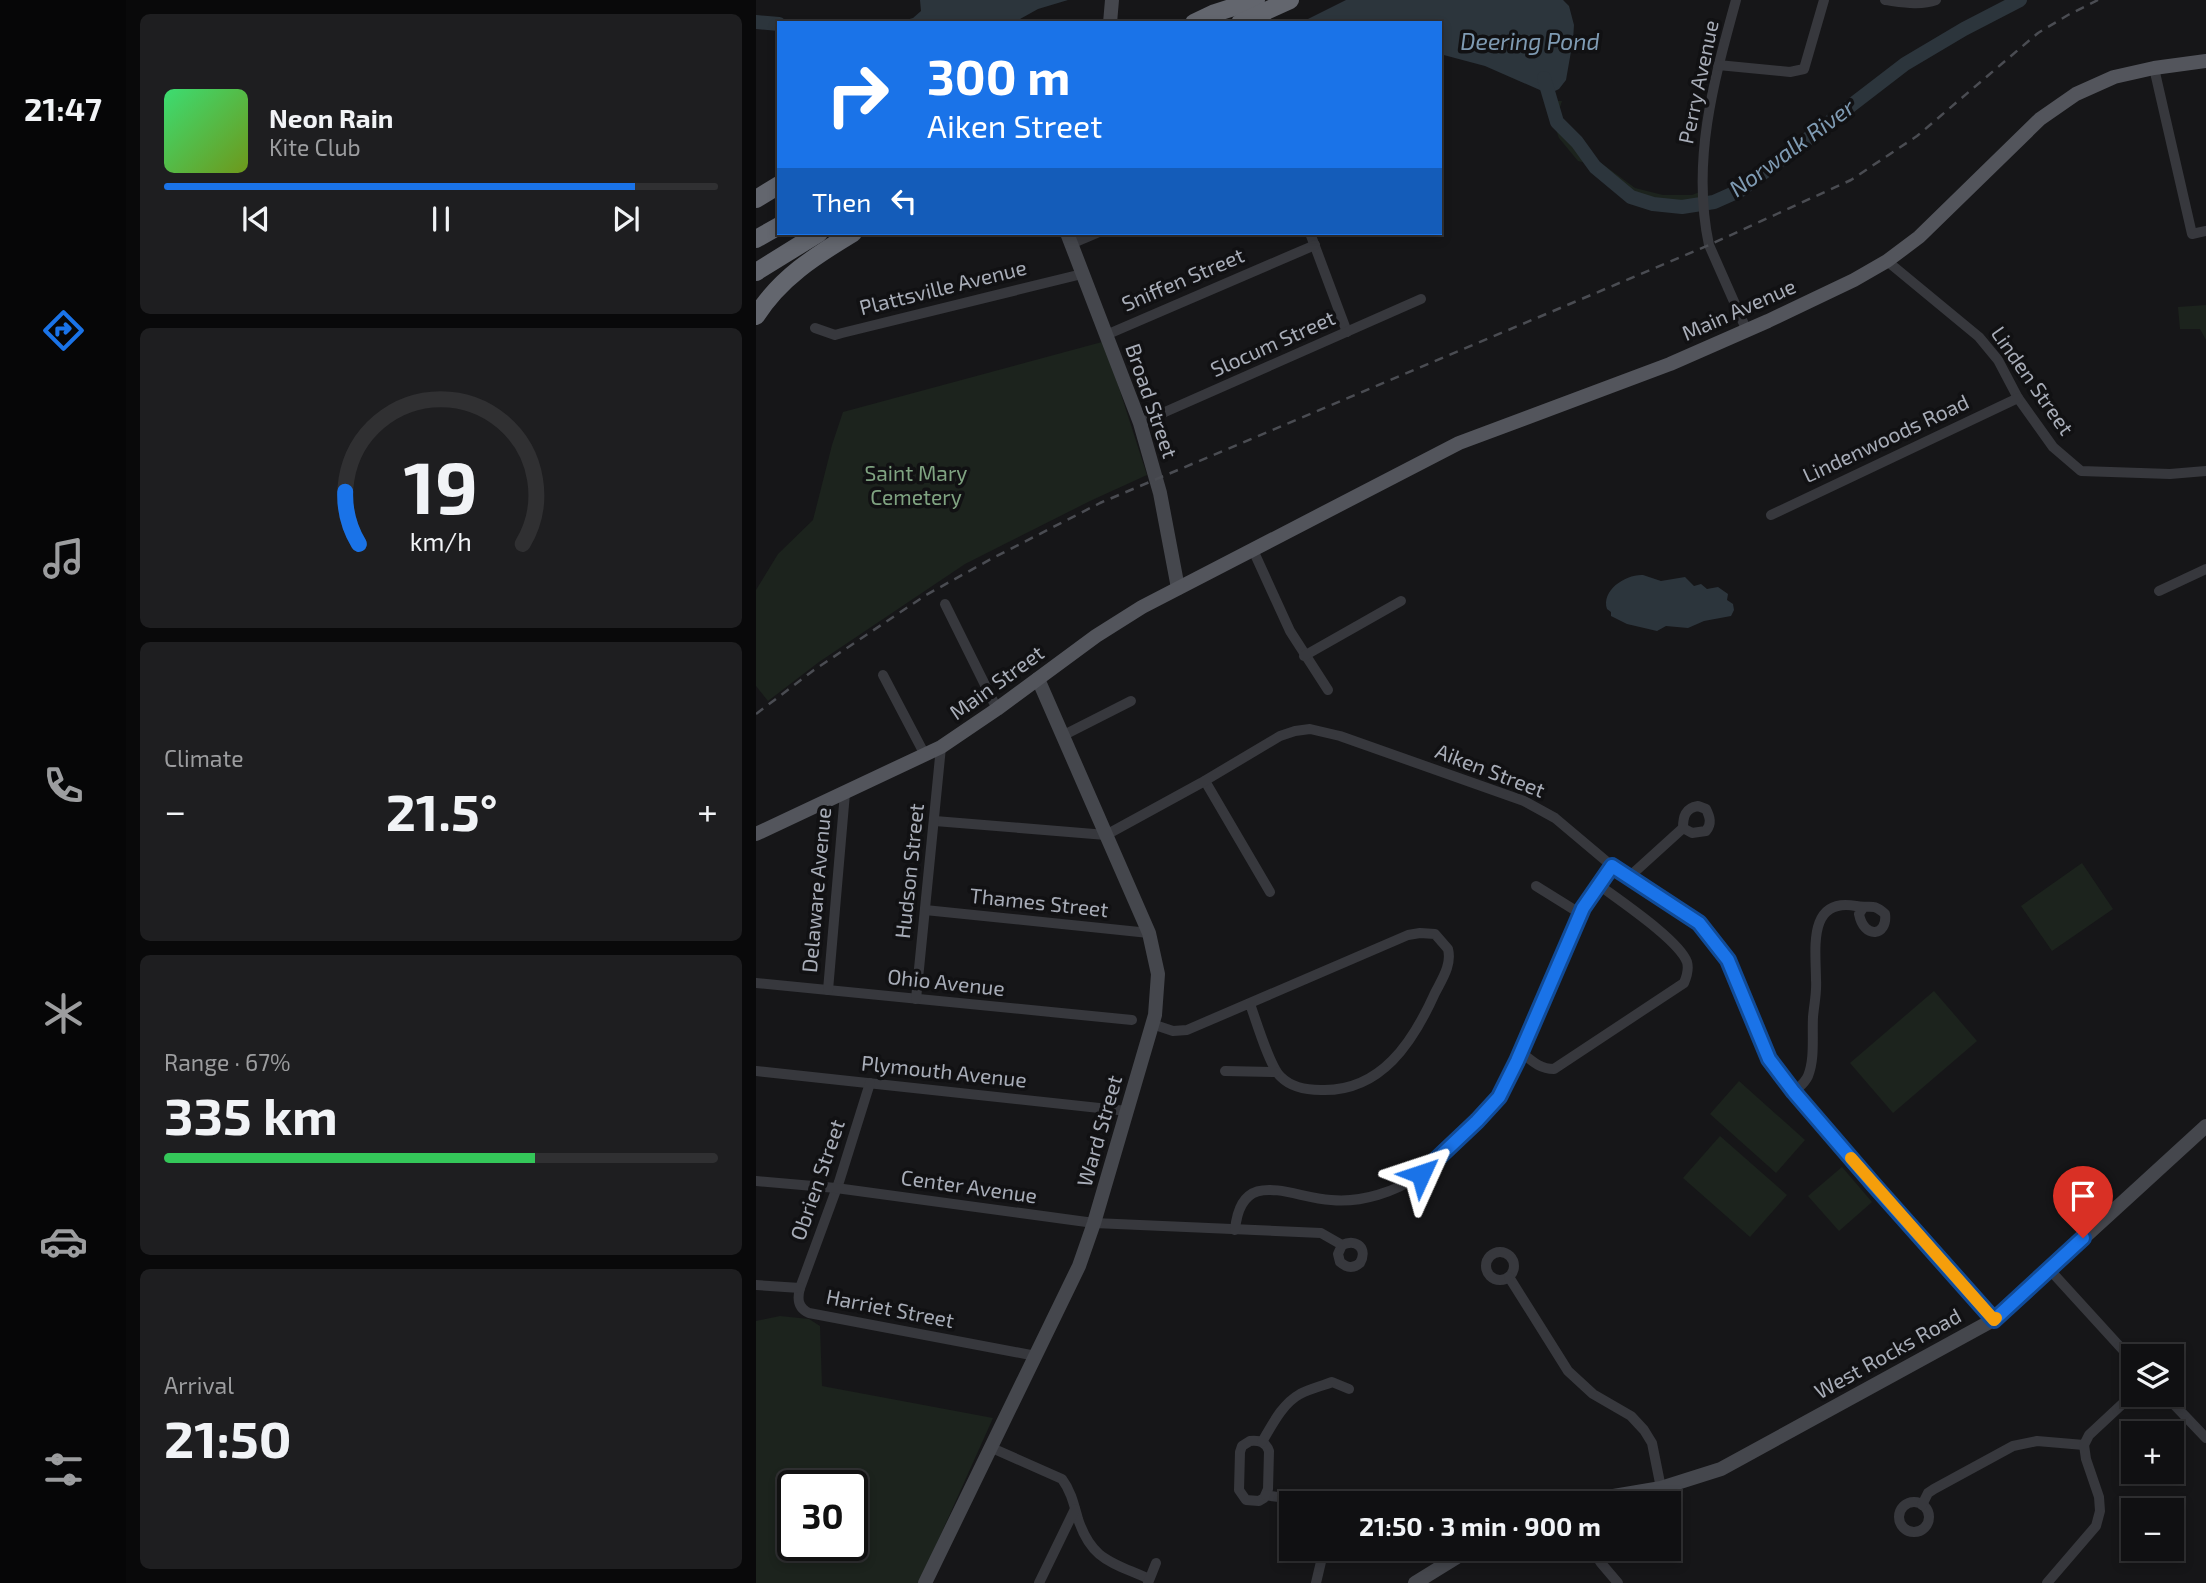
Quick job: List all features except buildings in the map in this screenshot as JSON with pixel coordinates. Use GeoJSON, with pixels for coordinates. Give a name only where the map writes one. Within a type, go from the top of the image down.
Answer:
{"type":"FeatureCollection","features":[{"type":"Feature","properties":{"kind":"highway"},"geometry":{"type":"LineString","coordinates":[[1198,21],[1257,0]]}},
{"type":"Feature","properties":{"kind":"highway"},"geometry":{"type":"LineString","coordinates":[[1213,21],[1257,0]]}},
{"type":"Feature","properties":{"kind":"highway"},"geometry":{"type":"LineString","coordinates":[[1244,21],[1290,0]]}},
{"type":"Feature","properties":{"kind":"highway"},"geometry":{"type":"LineString","coordinates":[[756,199],[777,187]]}},
{"type":"Feature","properties":{"kind":"highway"},"geometry":{"type":"LineString","coordinates":[[756,239],[777,227]]}},
{"type":"Feature","properties":{"kind":"highway"},"geometry":{"type":"LineString","coordinates":[[756,272],[816,235]]}},
{"type":"Feature","properties":{"kind":"highway"},"geometry":{"type":"LineString","coordinates":[[756,316],[772,293],[787,278],[850,235]]}},
{"type":"Feature","properties":{"kind":"main road"},"geometry":{"type":"LineString","coordinates":[[1110,21],[1112,0]]}},
{"type":"Feature","properties":{"kind":"main road","name":"Main Avenue"},"geometry":{"type":"LineString","coordinates":[[1253,550],[1459,443],[1670,365],[1854,280],[1887,261],[1919,237],[2040,119],[2076,94],[2114,77],[2206,61]]}},
{"type":"Feature","properties":{"kind":"main road","name":"Broad Street"},"geometry":{"type":"LineString","coordinates":[[1069,238],[1140,423],[1160,494],[1178,588]]}},
{"type":"Feature","properties":{"kind":"main road","name":"Main Street"},"geometry":{"type":"LineString","coordinates":[[756,834],[942,747],[1108,628],[1253,550]]}},
{"type":"Feature","properties":{"kind":"main road","name":"Ward Street"},"geometry":{"type":"LineString","coordinates":[[925,1583],[1079,1266],[1094,1223],[1157,1002],[1158,974],[1149,933],[1038,679]]}},
{"type":"Feature","properties":{"kind":"main road","name":"West Rocks Road"},"geometry":{"type":"LineString","coordinates":[[1643,1491],[1721,1469],[1994,1320],[2206,1126]]}},
{"type":"Feature","properties":{"kind":"main road"},"geometry":{"type":"LineString","coordinates":[[1415,1583],[1451,1561]]}},
{"type":"Feature","properties":{"kind":"street","name":"Perry Avenue"},"geometry":{"type":"LineString","coordinates":[[1736,0],[1709,107],[1703,155],[1705,220],[1709,245],[1746,331]]}},
{"type":"Feature","properties":{"kind":"street"},"geometry":{"type":"LineString","coordinates":[[1718,65],[1790,72],[1804,69],[1824,0]]}},
{"type":"Feature","properties":{"kind":"street"},"geometry":{"type":"LineString","coordinates":[[1885,0],[1912,3],[1936,0]]}},
{"type":"Feature","properties":{"kind":"street"},"geometry":{"type":"LineString","coordinates":[[2154,68],[2192,234],[2206,231]]}},
{"type":"Feature","properties":{"kind":"street"},"geometry":{"type":"LineString","coordinates":[[1311,235],[1347,332]]}},
{"type":"Feature","properties":{"kind":"street","name":"Sniffen Street"},"geometry":{"type":"LineString","coordinates":[[1106,335],[1315,245]]}},
{"type":"Feature","properties":{"kind":"street","name":"Linden Street"},"geometry":{"type":"LineString","coordinates":[[1887,261],[1979,337],[2053,447],[2081,471],[2170,474],[2206,471]]}},
{"type":"Feature","properties":{"kind":"street","name":"Plattsville Avenue"},"geometry":{"type":"LineString","coordinates":[[815,328],[835,335],[842,334],[1082,274]]}},
{"type":"Feature","properties":{"kind":"street","name":"Slocum Street"},"geometry":{"type":"LineString","coordinates":[[1140,423],[1421,299]]}},
{"type":"Feature","properties":{"kind":"street","name":"Lindenwoods Road"},"geometry":{"type":"LineString","coordinates":[[1771,515],[2018,398]]}},
{"type":"Feature","properties":{"kind":"street"},"geometry":{"type":"LineString","coordinates":[[1253,550],[1290,631],[1328,691]]}},
{"type":"Feature","properties":{"kind":"street"},"geometry":{"type":"LineString","coordinates":[[2158,591],[2206,569]]}},
{"type":"Feature","properties":{"kind":"street"},"geometry":{"type":"LineString","coordinates":[[1304,656],[1401,601]]}},
{"type":"Feature","properties":{"kind":"street"},"geometry":{"type":"LineString","coordinates":[[945,604],[997,709]]}},
{"type":"Feature","properties":{"kind":"street"},"geometry":{"type":"LineString","coordinates":[[883,675],[925,755]]}},
{"type":"Feature","properties":{"kind":"street"},"geometry":{"type":"LineString","coordinates":[[1062,736],[1131,701]]}},
{"type":"Feature","properties":{"kind":"street","name":"Aiken Street"},"geometry":{"type":"LineString","coordinates":[[1106,835],[1280,736],[1301,730],[1326,732],[1524,801],[1555,818],[1612,866],[1699,923],[1728,960],[1769,1059],[1794,1092],[1994,1320]]}},
{"type":"Feature","properties":{"kind":"street","name":"Hudson Street"},"geometry":{"type":"LineString","coordinates":[[916,999],[942,747]]}},
{"type":"Feature","properties":{"kind":"street"},"geometry":{"type":"LineString","coordinates":[[1205,781],[1270,892]]}},
{"type":"Feature","properties":{"kind":"street","name":"Delaware Avenue"},"geometry":{"type":"LineString","coordinates":[[828,990],[845,793]]}},
{"type":"Feature","properties":{"kind":"street"},"geometry":{"type":"LineString","coordinates":[[935,821],[1106,835]]}},
{"type":"Feature","properties":{"kind":"street"},"geometry":{"type":"LineString","coordinates":[[1629,877],[1683,828]]}},
{"type":"Feature","properties":{"kind":"street"},"geometry":{"type":"LineString","coordinates":[[1236,1230],[1237,1214],[1246,1197],[1262,1190],[1331,1200],[1351,1200],[1398,1187],[1421,1174],[1477,1121],[1499,1097],[1581,914],[1612,866]]}},
{"type":"Feature","properties":{"kind":"street"},"geometry":{"type":"LineString","coordinates":[[1521,1052],[1538,1066],[1554,1069],[1684,983],[1688,975],[1688,964],[1676,947],[1599,885]]}},
{"type":"Feature","properties":{"kind":"street"},"geometry":{"type":"LineString","coordinates":[[1536,886],[1581,914]]}},
{"type":"Feature","properties":{"kind":"street"},"geometry":{"type":"LineString","coordinates":[[1794,1092],[1810,1073],[1816,981],[1814,947],[1819,925],[1830,908],[1839,904],[1863,908]]}},
{"type":"Feature","properties":{"kind":"street","name":"Thames Street"},"geometry":{"type":"LineString","coordinates":[[925,910],[1149,933]]}},
{"type":"Feature","properties":{"kind":"street"},"geometry":{"type":"LineString","coordinates":[[1152,1024],[1172,1031],[1183,1031],[1408,935],[1431,933],[1448,948],[1449,961],[1409,1042],[1387,1066],[1363,1081],[1341,1089],[1308,1089],[1282,1079],[1276,1072],[1250,1004]]}},
{"type":"Feature","properties":{"kind":"street","name":"Ohio Avenue"},"geometry":{"type":"LineString","coordinates":[[756,983],[1132,1020]]}},
{"type":"Feature","properties":{"kind":"street","name":"Plymouth Avenue"},"geometry":{"type":"LineString","coordinates":[[756,1071],[1127,1111]]}},
{"type":"Feature","properties":{"kind":"street"},"geometry":{"type":"LineString","coordinates":[[1225,1071],[1276,1072]]}},
{"type":"Feature","properties":{"kind":"street","name":"Obrien Street"},"geometry":{"type":"LineString","coordinates":[[800,1288],[870,1083]]}},
{"type":"Feature","properties":{"kind":"street","name":"Center Avenue"},"geometry":{"type":"LineString","coordinates":[[756,1181],[836,1188],[1094,1223],[1321,1233],[1342,1245]]}},
{"type":"Feature","properties":{"kind":"street"},"geometry":{"type":"LineString","coordinates":[[2049,1269],[2121,1348]]}},
{"type":"Feature","properties":{"kind":"street"},"geometry":{"type":"LineString","coordinates":[[1509,1277],[1568,1371],[1593,1394],[1631,1416],[1644,1430],[1651,1443],[1661,1488]]}},
{"type":"Feature","properties":{"kind":"street","name":"Harriet Street"},"geometry":{"type":"LineString","coordinates":[[756,1284],[800,1288],[799,1304],[809,1313],[1036,1356]]}},
{"type":"Feature","properties":{"kind":"street"},"geometry":{"type":"LineString","coordinates":[[1262,1442],[1290,1401],[1301,1394],[1332,1382],[1349,1389]]}},
{"type":"Feature","properties":{"kind":"street"},"geometry":{"type":"LineString","coordinates":[[2047,1583],[2096,1526],[2100,1511],[2099,1497],[2084,1445],[2089,1435],[2121,1405]]}},
{"type":"Feature","properties":{"kind":"street"},"geometry":{"type":"LineString","coordinates":[[2176,1407],[2206,1438]]}},
{"type":"Feature","properties":{"kind":"street"},"geometry":{"type":"LineString","coordinates":[[1250,1441],[1262,1442],[1267,1445],[1269,1451],[1266,1495],[1259,1501],[1252,1502],[1242,1496],[1239,1490],[1240,1452],[1242,1446],[1250,1441]]}},
{"type":"Feature","properties":{"kind":"street"},"geometry":{"type":"LineString","coordinates":[[1922,1505],[1928,1493],[1934,1489],[2013,1446],[2037,1441],[2084,1445]]}},
{"type":"Feature","properties":{"kind":"street"},"geometry":{"type":"LineString","coordinates":[[992,1448],[1062,1479],[1068,1487],[1086,1541],[1101,1556],[1148,1581],[1156,1563]]}},
{"type":"Feature","properties":{"kind":"street"},"geometry":{"type":"LineString","coordinates":[[1266,1495],[1279,1498]]}},
{"type":"Feature","properties":{"kind":"street"},"geometry":{"type":"LineString","coordinates":[[1039,1583],[1075,1509]]}},
{"type":"Feature","properties":{"kind":"street"},"geometry":{"type":"LineString","coordinates":[[1316,1583],[1321,1561]]}},
{"type":"Feature","properties":{"kind":"street"},"geometry":{"type":"LineString","coordinates":[[1600,1561],[1618,1583]]}},
{"type":"Feature","properties":{"kind":"green space"},"geometry":{"type":"Polygon","coordinates":[[[1554,101],[1562,101],[1558,113],[1566,134],[1582,155],[1597,160],[1635,188],[1663,195],[1692,195],[1707,189],[1708,196],[1690,201],[1661,202],[1626,191],[1593,167],[1578,161],[1559,138],[1550,113],[1554,101]]]}},
{"type":"Feature","properties":{"kind":"green space"},"geometry":{"type":"Polygon","coordinates":[[[2206,305],[2206,340],[2200,329],[2180,329],[2178,307],[2206,305]]]}},
{"type":"Feature","properties":{"kind":"green space","name":"Saint Mary Cemetery"},"geometry":{"type":"Polygon","coordinates":[[[1102,342],[1147,475],[965,564],[819,662],[768,701],[756,686],[756,590],[778,554],[813,520],[843,412],[1102,342]]]}},
{"type":"Feature","properties":{"kind":"green space"},"geometry":{"type":"Polygon","coordinates":[[[2082,863],[2113,909],[2052,951],[2021,906],[2082,863]]]}},
{"type":"Feature","properties":{"kind":"green space"},"geometry":{"type":"Polygon","coordinates":[[[1934,991],[1977,1041],[1893,1113],[1850,1063],[1934,991]]]}},
{"type":"Feature","properties":{"kind":"green space"},"geometry":{"type":"Polygon","coordinates":[[[1739,1081],[1805,1140],[1776,1173],[1710,1114],[1739,1081]]]}},
{"type":"Feature","properties":{"kind":"green space"},"geometry":{"type":"Polygon","coordinates":[[[1720,1136],[1787,1195],[1750,1237],[1683,1178],[1720,1136]]]}},
{"type":"Feature","properties":{"kind":"green space"},"geometry":{"type":"Polygon","coordinates":[[[1842,1167],[1872,1202],[1839,1231],[1808,1196],[1842,1167]]]}},
{"type":"Feature","properties":{"kind":"green space"},"geometry":{"type":"Polygon","coordinates":[[[780,1316],[809,1319],[820,1326],[822,1386],[993,1418],[919,1583],[756,1583],[756,1321],[780,1316]]]}},
{"type":"Feature","properties":{"kind":"water"},"geometry":{"type":"Polygon","coordinates":[[[920,0],[1068,0],[1038,9],[1017,21],[903,21],[913,18],[921,11],[920,0]]]}},
{"type":"Feature","properties":{"kind":"water","name":"Deering Pond"},"geometry":{"type":"Polygon","coordinates":[[[1346,0],[1563,0],[1569,6],[1574,25],[1566,80],[1559,89],[1549,94],[1485,66],[1442,55],[1442,21],[1304,21],[1346,0]]]}},
{"type":"Feature","properties":{"kind":"water"},"geometry":{"type":"Polygon","coordinates":[[[1643,575],[1661,581],[1685,577],[1694,586],[1701,584],[1707,589],[1718,587],[1728,594],[1727,600],[1733,604],[1734,610],[1731,616],[1704,621],[1688,628],[1666,626],[1657,631],[1627,624],[1611,616],[1606,602],[1611,590],[1629,577],[1643,575]]]}},
{"type":"Feature","properties":{"kind":"waterway","name":"Norwalk River"},"geometry":{"type":"LineString","coordinates":[[1544,78],[1557,122],[1577,142],[1595,167],[1631,197],[1653,204],[1682,207],[1714,202],[1741,190],[1905,64],[2020,0]]}},
{"type":"Feature","properties":{"kind":"waterway","name":"Norwalk River"},"geometry":{"type":"LineString","coordinates":[[756,22],[777,24]]}},
{"type":"Feature","properties":{"kind":"railway"},"geometry":{"type":"LineString","coordinates":[[756,714],[814,670],[926,595],[1100,503],[1709,245],[1851,180],[1917,136],[2038,33],[2098,0]]}},
{"type":"Feature","properties":{"kind":"slow traffic"},"geometry":{"type":"LineString","coordinates":[[1851,1158],[1994,1320],[1996,1318]]}},
{"type":"Feature","properties":{"kind":"route"},"geometry":{"type":"LineString","coordinates":[[1421,1174],[1499,1097],[1583,908],[1612,866],[1699,923],[1728,960],[1769,1059],[1874,1185],[1994,1320],[2083,1238]]}}]}
